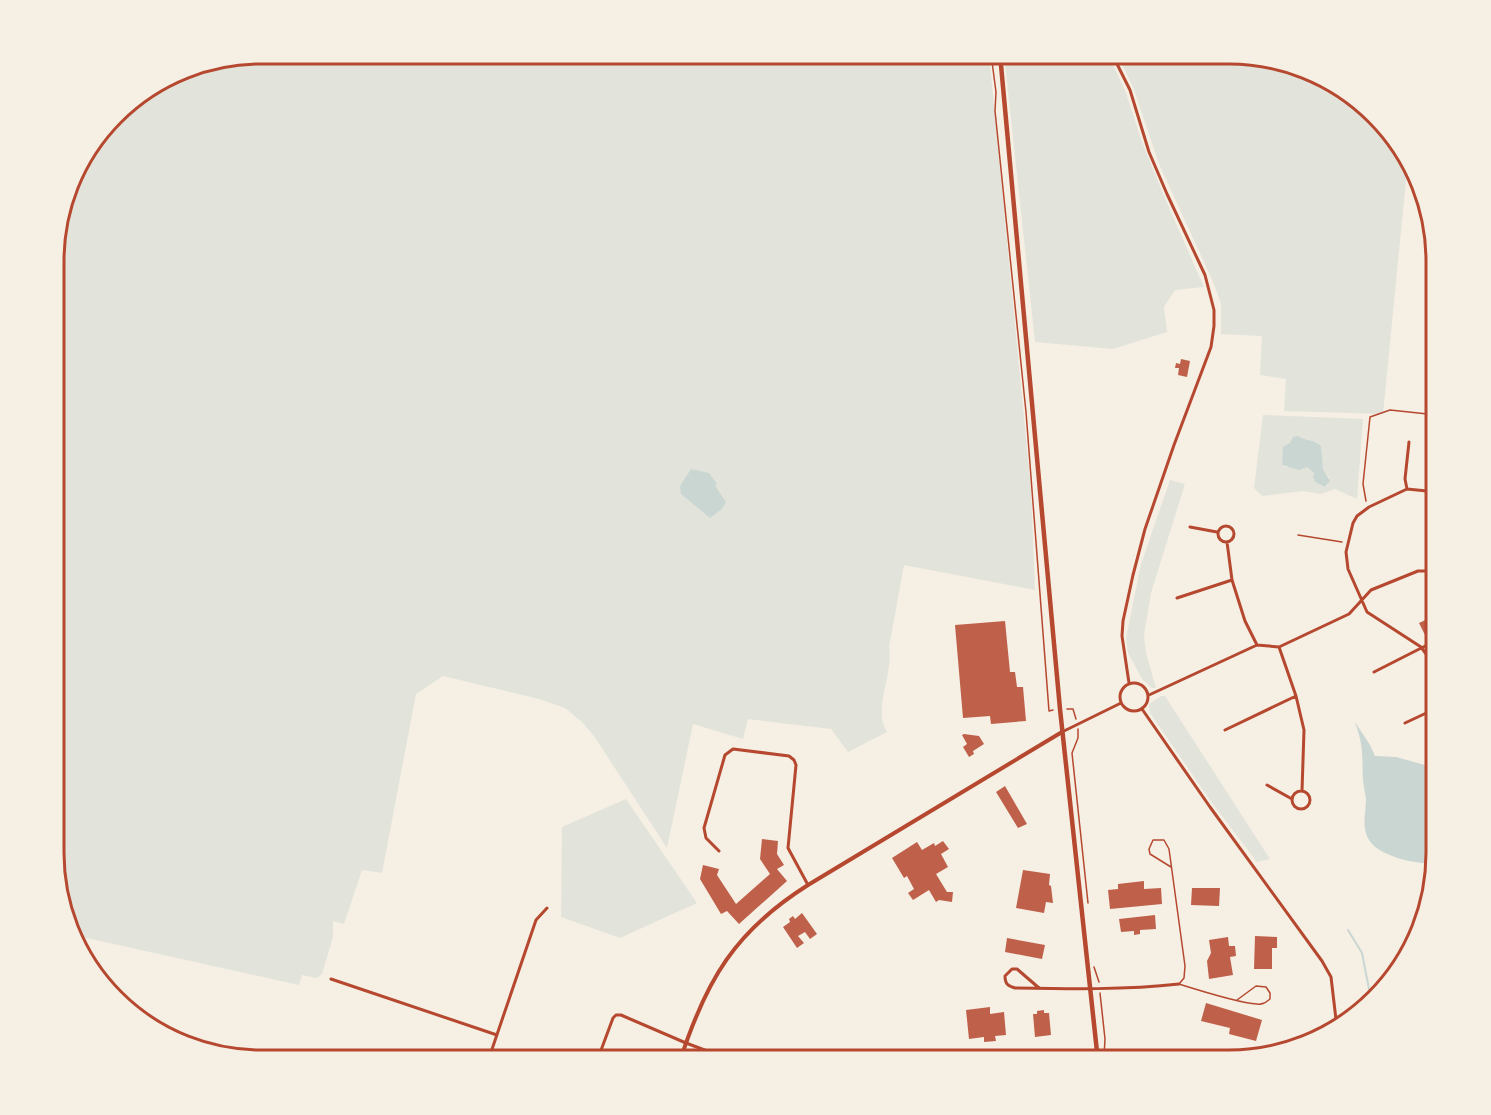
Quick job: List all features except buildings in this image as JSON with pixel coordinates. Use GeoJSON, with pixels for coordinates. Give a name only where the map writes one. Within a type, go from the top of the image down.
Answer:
{"type":"FeatureCollection","features":[{"type":"Feature","properties":{"kind":"main road"},"geometry":{"type":"LineString","coordinates":[[1001,65],[1062,732],[1097,1050]]}},
{"type":"Feature","properties":{"kind":"street"},"geometry":{"type":"LineString","coordinates":[[1117,65],[1130,90],[1149,152],[1194,249],[1211,295],[1214,326],[1211,347],[1170,454],[1145,529],[1133,575],[1122,636],[1129,683]]}},
{"type":"Feature","properties":{"kind":"street"},"geometry":{"type":"LineString","coordinates":[[1407,489],[1405,479],[1409,442]]}},
{"type":"Feature","properties":{"kind":"street"},"geometry":{"type":"LineString","coordinates":[[1426,491],[1407,489],[1369,507],[1357,516],[1347,543],[1348,569],[1367,612],[1421,647],[1426,654]]}},
{"type":"Feature","properties":{"kind":"street"},"geometry":{"type":"LineString","coordinates":[[1217,532],[1221,526],[1232,528],[1234,537],[1227,542]]}},
{"type":"Feature","properties":{"kind":"street"},"geometry":{"type":"LineString","coordinates":[[1190,527],[1217,532]]}},
{"type":"Feature","properties":{"kind":"street"},"geometry":{"type":"LineString","coordinates":[[1217,532],[1220,540],[1227,542]]}},
{"type":"Feature","properties":{"kind":"street"},"geometry":{"type":"LineString","coordinates":[[1227,542],[1232,580],[1245,621],[1257,645]]}},
{"type":"Feature","properties":{"kind":"street"},"geometry":{"type":"LineString","coordinates":[[1149,695],[1257,645],[1279,647],[1349,614],[1371,590],[1418,571],[1426,571]]}},
{"type":"Feature","properties":{"kind":"street"},"geometry":{"type":"LineString","coordinates":[[1177,598],[1232,580]]}},
{"type":"Feature","properties":{"kind":"street"},"geometry":{"type":"LineString","coordinates":[[1374,672],[1426,645]]}},
{"type":"Feature","properties":{"kind":"street"},"geometry":{"type":"LineString","coordinates":[[1279,647],[1296,696],[1304,730],[1302,791]]}},
{"type":"Feature","properties":{"kind":"street"},"geometry":{"type":"LineString","coordinates":[[1129,683],[1142,685],[1149,695],[1142,709],[1128,710],[1121,703],[1120,693],[1129,683]]}},
{"type":"Feature","properties":{"kind":"street"},"geometry":{"type":"LineString","coordinates":[[1225,730],[1296,696]]}},
{"type":"Feature","properties":{"kind":"street"},"geometry":{"type":"LineString","coordinates":[[684,1050],[704,996],[729,956],[743,938],[781,903],[1062,732],[1121,703]]}},
{"type":"Feature","properties":{"kind":"street"},"geometry":{"type":"LineString","coordinates":[[1142,709],[1322,961],[1331,976],[1336,1019]]}},
{"type":"Feature","properties":{"kind":"street"},"geometry":{"type":"LineString","coordinates":[[1405,723],[1426,713]]}},
{"type":"Feature","properties":{"kind":"street"},"geometry":{"type":"LineString","coordinates":[[719,851],[706,838],[705,828],[725,755],[733,749],[789,756],[796,765],[788,848],[808,885]]}},
{"type":"Feature","properties":{"kind":"street"},"geometry":{"type":"LineString","coordinates":[[1267,785],[1292,799],[1295,807],[1305,808],[1310,802],[1309,796],[1302,791]]}},
{"type":"Feature","properties":{"kind":"street"},"geometry":{"type":"LineString","coordinates":[[1292,799],[1296,793],[1302,791]]}},
{"type":"Feature","properties":{"kind":"street"},"geometry":{"type":"LineString","coordinates":[[492,1050],[536,920],[547,908]]}},
{"type":"Feature","properties":{"kind":"street"},"geometry":{"type":"LineString","coordinates":[[1039,988],[1017,969],[1012,969],[1005,976],[1009,986],[1039,988],[1179,984]]}},
{"type":"Feature","properties":{"kind":"street"},"geometry":{"type":"LineString","coordinates":[[331,979],[497,1035]]}},
{"type":"Feature","properties":{"kind":"street"},"geometry":{"type":"LineString","coordinates":[[601,1050],[616,1015],[621,1015],[705,1050]]}},
{"type":"Feature","properties":{"kind":"lane"},"geometry":{"type":"LineString","coordinates":[[1171,867],[1150,854],[1149,849],[1153,840],[1164,840],[1167,844],[1171,867],[1185,966],[1184,978],[1179,984],[1236,999],[1257,1004],[1265,1004],[1270,999],[1270,993],[1266,987],[1257,986],[1236,999]]}},
{"type":"Feature","properties":{"kind":"path"},"geometry":{"type":"LineString","coordinates":[[992,65],[1035,516],[1049,711],[1073,709]]}},
{"type":"Feature","properties":{"kind":"path"},"geometry":{"type":"LineString","coordinates":[[1369,507],[1363,484],[1370,417],[1390,410],[1426,414]]}},
{"type":"Feature","properties":{"kind":"path"},"geometry":{"type":"LineString","coordinates":[[1298,535],[1347,543]]}},
{"type":"Feature","properties":{"kind":"path"},"geometry":{"type":"LineString","coordinates":[[1072,753],[1088,908]]}},
{"type":"Feature","properties":{"kind":"path"},"geometry":{"type":"LineString","coordinates":[[1094,966],[1100,988],[1104,1050]]}},
{"type":"Feature","properties":{"kind":"shaded area"},"geometry":{"type":"Polygon","coordinates":[[[262,64],[990,65],[1031,490],[1035,590],[904,565],[889,647],[889,668],[882,702],[883,723],[887,732],[848,752],[831,729],[748,719],[743,739],[693,724],[667,848],[594,736],[565,708],[539,699],[443,676],[416,694],[382,873],[362,870],[344,924],[333,921],[333,937],[322,974],[317,978],[302,975],[299,985],[84,937],[68,892],[65,866],[64,262],[68,223],[75,198],[91,163],[113,132],[142,105],[186,80],[211,71],[262,64]]]}},
{"type":"Feature","properties":{"kind":"shaded area"},"geometry":{"type":"Polygon","coordinates":[[[1005,65],[1113,65],[1125,90],[1142,142],[1164,196],[1204,287],[1175,290],[1164,307],[1167,332],[1113,349],[1035,342],[1005,65]]]}},
{"type":"Feature","properties":{"kind":"shaded area"},"geometry":{"type":"Polygon","coordinates":[[[1122,65],[1242,65],[1268,68],[1305,80],[1328,91],[1349,105],[1378,132],[1407,175],[1383,414],[1284,411],[1286,379],[1260,375],[1262,336],[1221,334],[1221,304],[1214,284],[1159,164],[1133,87],[1122,65]]]}},
{"type":"Feature","properties":{"kind":"shaded area"},"geometry":{"type":"Polygon","coordinates":[[[1263,415],[1363,419],[1357,499],[1335,489],[1321,494],[1303,491],[1262,496],[1254,488],[1263,415]],[[1306,439],[1292,440],[1283,455],[1282,465],[1307,467],[1314,473],[1315,482],[1325,487],[1328,485],[1329,478],[1323,469],[1318,443],[1306,439]]]}},
{"type":"Feature","properties":{"kind":"shaded area"},"geometry":{"type":"Polygon","coordinates":[[[1298,436],[1321,446],[1323,469],[1330,481],[1325,487],[1315,482],[1314,473],[1307,467],[1299,470],[1282,465],[1283,447],[1290,443],[1293,437],[1298,436]]]}},
{"type":"Feature","properties":{"kind":"shaded area"},"geometry":{"type":"Polygon","coordinates":[[[691,469],[709,473],[726,502],[722,509],[710,518],[681,494],[680,486],[691,469]]]}},
{"type":"Feature","properties":{"kind":"shaded area"},"geometry":{"type":"Polygon","coordinates":[[[1170,480],[1185,484],[1151,593],[1144,635],[1146,653],[1156,688],[1152,688],[1142,679],[1128,653],[1126,638],[1141,564],[1170,480]]]}},
{"type":"Feature","properties":{"kind":"shaded area"},"geometry":{"type":"Polygon","coordinates":[[[1165,696],[1270,859],[1257,862],[1212,803],[1150,713],[1149,704],[1165,696]]]}},
{"type":"Feature","properties":{"kind":"shaded area"},"geometry":{"type":"Polygon","coordinates":[[[1355,722],[1375,756],[1396,757],[1426,765],[1426,863],[1408,861],[1387,854],[1371,843],[1367,836],[1360,738],[1355,722]]]}},
{"type":"Feature","properties":{"kind":"shaded area"},"geometry":{"type":"Polygon","coordinates":[[[626,799],[697,903],[620,938],[561,917],[562,827],[626,799]]]}},
{"type":"Feature","properties":{"kind":"waterway"},"geometry":{"type":"LineString","coordinates":[[1348,930],[1362,953],[1369,989],[1371,990]]}}]}
